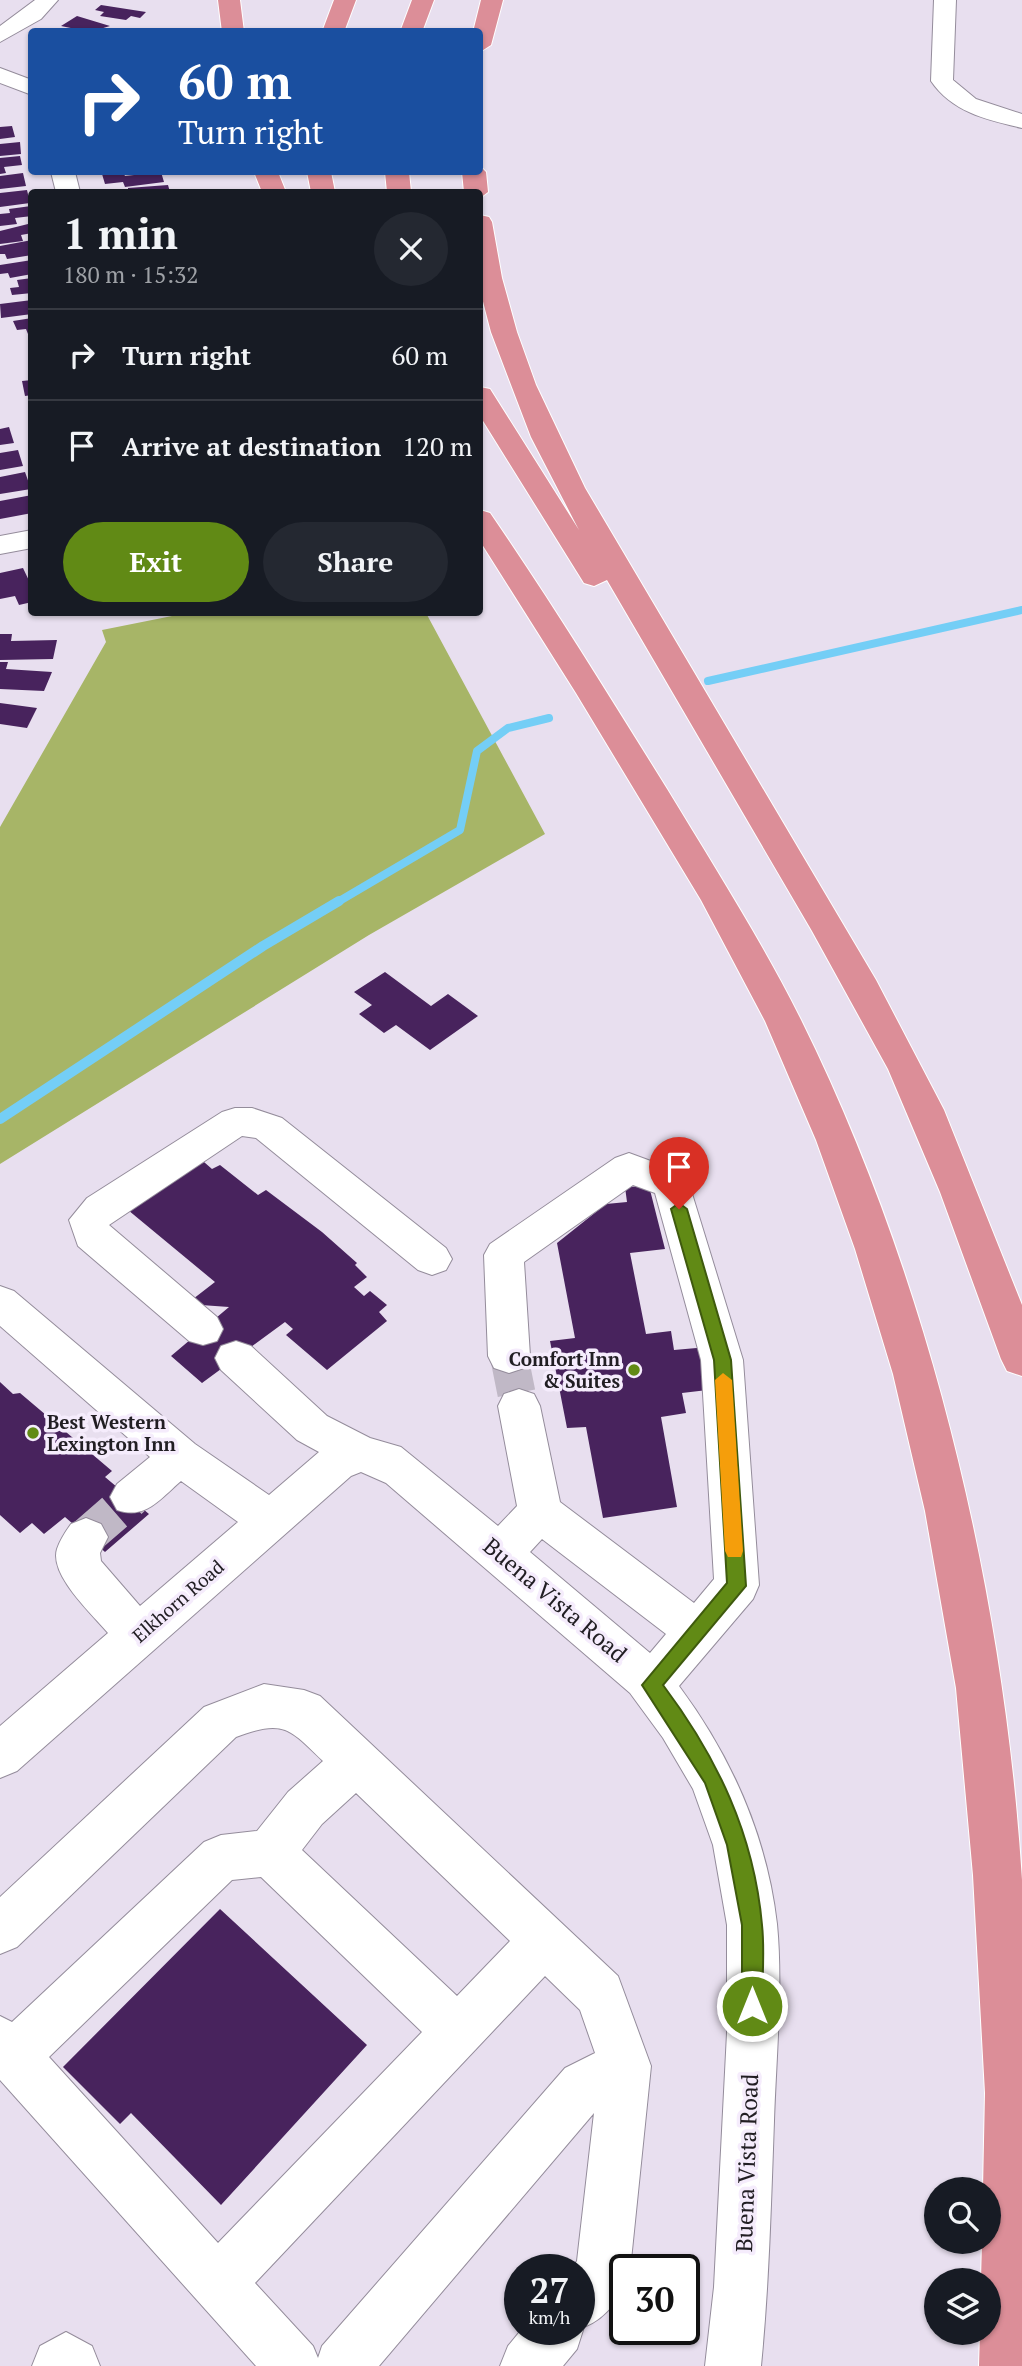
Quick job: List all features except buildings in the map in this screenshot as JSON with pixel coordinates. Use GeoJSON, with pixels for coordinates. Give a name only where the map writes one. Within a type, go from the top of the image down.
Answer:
{"type":"FeatureCollection","features":[{"type":"Feature","properties":{"kind":"highway"},"geometry":{"type":"LineString","coordinates":[[229,0],[232,28]]}},
{"type":"Feature","properties":{"kind":"highway"},"geometry":{"type":"LineString","coordinates":[[334,28],[345,0]]}},
{"type":"Feature","properties":{"kind":"highway"},"geometry":{"type":"LineString","coordinates":[[412,28],[423,0]]}},
{"type":"Feature","properties":{"kind":"highway"},"geometry":{"type":"LineString","coordinates":[[483,34],[492,0]]}},
{"type":"Feature","properties":{"kind":"highway"},"geometry":{"type":"LineString","coordinates":[[483,254],[506,334],[550,447],[601,543],[888,1034],[936,1135],[1022,1359]]}},
{"type":"Feature","properties":{"kind":"highway"},"geometry":{"type":"LineString","coordinates":[[483,400],[588,569],[730,766]]}},
{"type":"Feature","properties":{"kind":"highway"},"geometry":{"type":"LineString","coordinates":[[483,524],[592,693],[718,900],[783,1021],[840,1152],[875,1250],[914,1374],[947,1511],[979,1688],[997,1875],[1011,2093],[1007,2366]]}},
{"type":"Feature","properties":{"kind":"highway"},"geometry":{"type":"LineString","coordinates":[[483,536],[592,693]]}},
{"type":"Feature","properties":{"kind":"street"},"geometry":{"type":"LineString","coordinates":[[0,35],[33,14],[47,0]]}},
{"type":"Feature","properties":{"kind":"street"},"geometry":{"type":"LineString","coordinates":[[945,0],[943,81],[950,92],[967,103],[984,111],[1022,121]]}},
{"type":"Feature","properties":{"kind":"street"},"geometry":{"type":"LineString","coordinates":[[0,75],[28,86]]}},
{"type":"Feature","properties":{"kind":"street"},"geometry":{"type":"LineString","coordinates":[[0,545],[28,540]]}},
{"type":"Feature","properties":{"kind":"street"},"geometry":{"type":"LineString","coordinates":[[203,1329],[92,1235],[89,1220],[101,1209],[235,1122],[252,1122],[269,1128],[432,1259]]}},
{"type":"Feature","properties":{"kind":"street"},"geometry":{"type":"LineString","coordinates":[[509,1356],[504,1255],[629,1168],[672,1184],[722,1360],[737,1586],[651,1685]]}},
{"type":"Feature","properties":{"kind":"street"},"geometry":{"type":"LineString","coordinates":[[0,1302],[180,1457],[270,1520]]}},
{"type":"Feature","properties":{"kind":"street","name":"Buena Vista Road"},"geometry":{"type":"LineString","coordinates":[[236,1358],[312,1428],[361,1454],[386,1460],[401,1470],[606,1642],[651,1685],[679,1723],[713,1779],[737,1845],[752,1925],[752,2033],[742,2274],[733,2366]]}},
{"type":"Feature","properties":{"kind":"street"},"geometry":{"type":"LineString","coordinates":[[519,1406],[540,1512],[696,1631]]}},
{"type":"Feature","properties":{"kind":"street","name":"Elkhorn Road"},"geometry":{"type":"LineString","coordinates":[[0,1756],[336,1463],[361,1454]]}},
{"type":"Feature","properties":{"kind":"street"},"geometry":{"type":"LineString","coordinates":[[132,1497],[180,1457]]}},
{"type":"Feature","properties":{"kind":"street"},"geometry":{"type":"LineString","coordinates":[[501,1553],[540,1512]]}},
{"type":"Feature","properties":{"kind":"street"},"geometry":{"type":"LineString","coordinates":[[86,1537],[78,1551],[80,1568],[138,1636]]}},
{"type":"Feature","properties":{"kind":"street"},"geometry":{"type":"LineString","coordinates":[[0,1930],[220,1722],[264,1705],[303,1711],[600,1994],[625,2066],[603,2272],[595,2282]]}},
{"type":"Feature","properties":{"kind":"street"},"geometry":{"type":"LineString","coordinates":[[293,2366],[6,2049],[221,1858],[270,1853],[305,1808],[356,1762]]}},
{"type":"Feature","properties":{"kind":"street"},"geometry":{"type":"LineString","coordinates":[[270,1853],[457,2031]]}},
{"type":"Feature","properties":{"kind":"street"},"geometry":{"type":"LineString","coordinates":[[218,2283],[544,1941]]}},
{"type":"Feature","properties":{"kind":"street"},"geometry":{"type":"LineString","coordinates":[[342,2366],[583,2086],[625,2066]]}},
{"type":"Feature","properties":{"kind":"street"},"geometry":{"type":"LineString","coordinates":[[528,2366],[544,2345]]}},
{"type":"Feature","properties":{"kind":"street"},"geometry":{"type":"LineString","coordinates":[[60,2366],[66,2360],[72,2366]]}},
{"type":"Feature","properties":{"kind":"green space"},"geometry":{"type":"Polygon","coordinates":[[[172,616],[428,616],[545,834],[369,935],[0,1164],[0,827],[106,642],[102,630],[172,616]]]}},
{"type":"Feature","properties":{"kind":"waterway"},"geometry":{"type":"LineString","coordinates":[[708,681],[1022,610]]}},
{"type":"Feature","properties":{"kind":"waterway"},"geometry":{"type":"LineString","coordinates":[[336,903],[460,830],[477,751],[508,728],[549,718]]}},
{"type":"Feature","properties":{"kind":"waterway"},"geometry":{"type":"LineString","coordinates":[[0,1119],[263,946],[339,901]]}},
{"type":"Feature","properties":{"kind":"tunnel"},"geometry":{"type":"LineString","coordinates":[[509,1356],[519,1406]]}},
{"type":"Feature","properties":{"kind":"tunnel"},"geometry":{"type":"LineString","coordinates":[[86,1537],[132,1497]]}},
{"type":"Feature","properties":{"kind":"slow traffic"},"geometry":{"type":"LineString","coordinates":[[723,1380],[734,1551]]}},
{"type":"Feature","properties":{"kind":"place","name":"Comfort Inn & Suites"},"geometry":{"type":"Point","coordinates":[634,1370]}},
{"type":"Feature","properties":{"kind":"place","name":"Best Western Lexington Inn"},"geometry":{"type":"Point","coordinates":[33,1433]}},
{"type":"Feature","properties":{"kind":"route"},"geometry":{"type":"LineString","coordinates":[[679,1209],[722,1360],[737,1586],[651,1685],[679,1723],[713,1779],[737,1845],[752,1925],[752,2006]]}}]}
